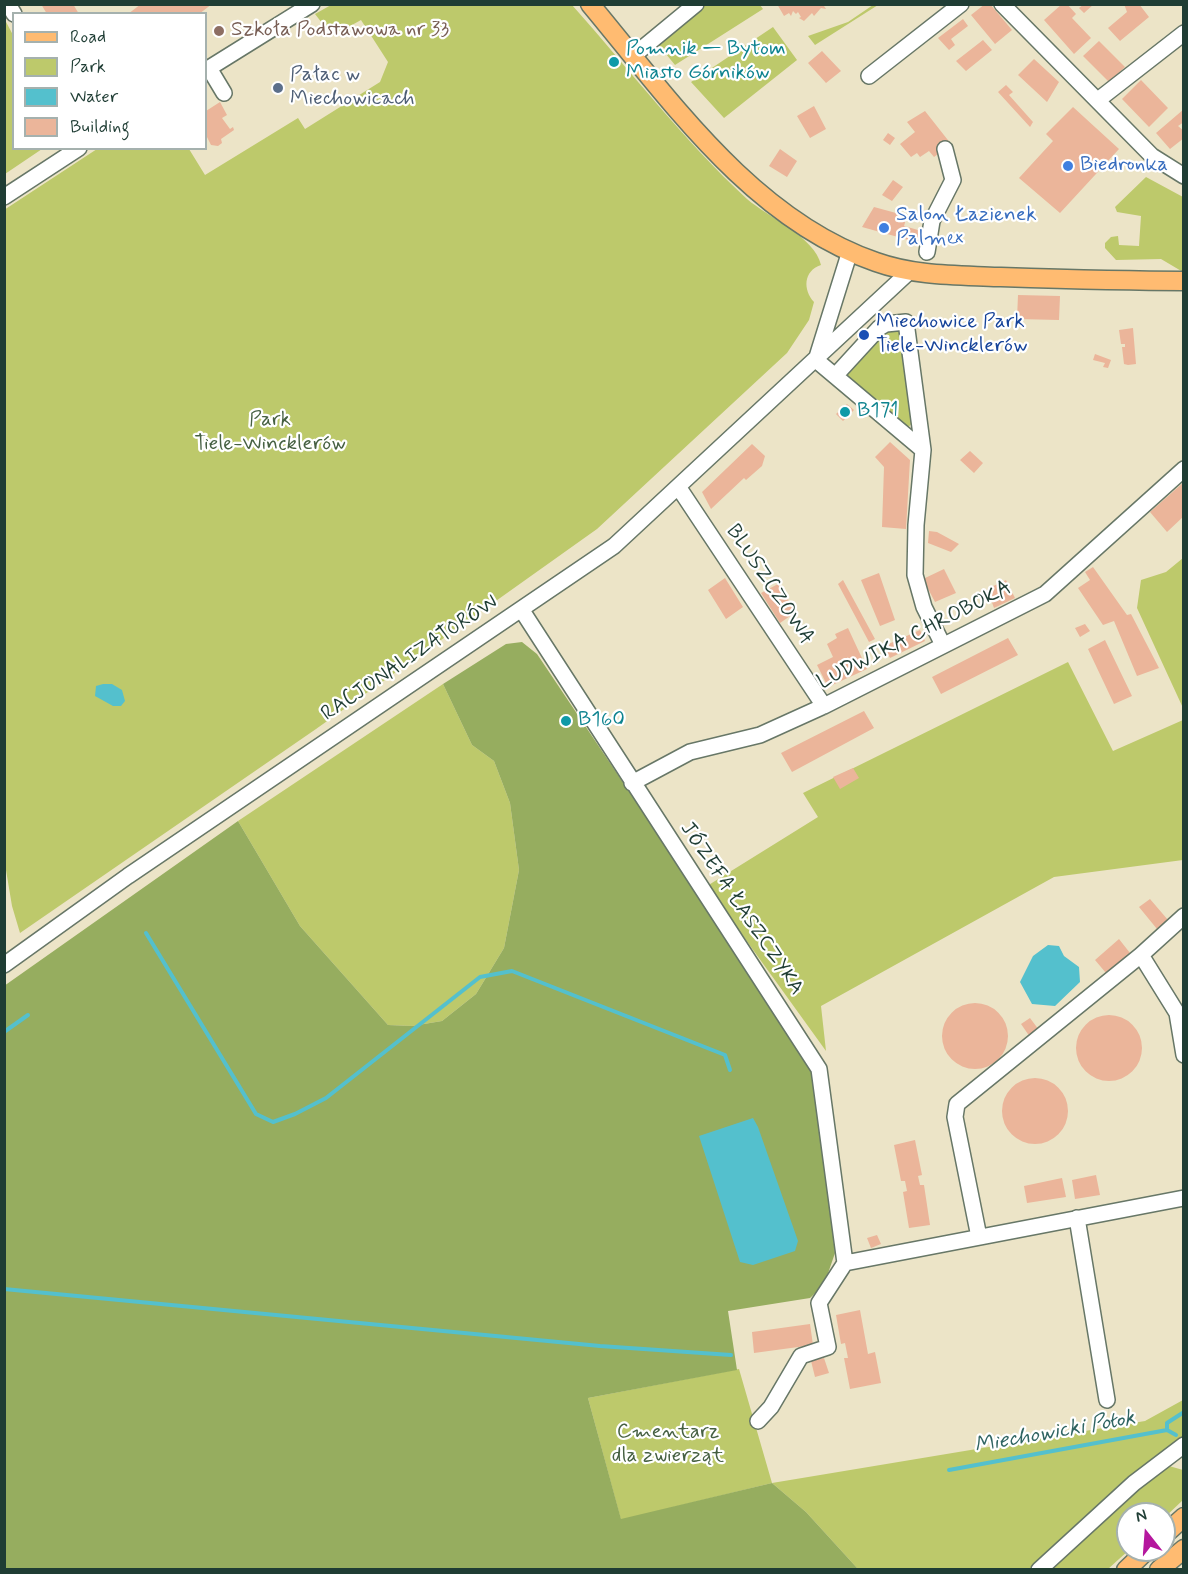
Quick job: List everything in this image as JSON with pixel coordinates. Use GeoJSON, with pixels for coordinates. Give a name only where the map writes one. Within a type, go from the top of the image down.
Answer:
{"type":"FeatureCollection","features":[{"type":"Feature","properties":{"kind":"main road"},"geometry":{"type":"LineString","coordinates":[[590,4],[696,132],[742,178],[790,215],[850,251],[876,262],[910,271],[1098,281],[1184,281]]}},
{"type":"Feature","properties":{"kind":"main road"},"geometry":{"type":"LineString","coordinates":[[1159,1569],[1184,1549]]}},
{"type":"Feature","properties":{"kind":"street"},"geometry":{"type":"LineString","coordinates":[[224,93],[207,69],[312,4]]}},
{"type":"Feature","properties":{"kind":"street"},"geometry":{"type":"LineString","coordinates":[[633,56],[696,4]]}},
{"type":"Feature","properties":{"kind":"street"},"geometry":{"type":"LineString","coordinates":[[869,76],[961,4]]}},
{"type":"Feature","properties":{"kind":"street"},"geometry":{"type":"LineString","coordinates":[[1002,4],[1152,156],[1184,176]]}},
{"type":"Feature","properties":{"kind":"street"},"geometry":{"type":"LineString","coordinates":[[1098,100],[1184,33]]}},
{"type":"Feature","properties":{"kind":"street"},"geometry":{"type":"LineString","coordinates":[[927,252],[932,221],[953,180],[945,149]]}},
{"type":"Feature","properties":{"kind":"street"},"geometry":{"type":"LineString","coordinates":[[4,197],[76,150]]}},
{"type":"Feature","properties":{"kind":"street","name":"RACJONALIZATORÓW"},"geometry":{"type":"LineString","coordinates":[[816,360],[840,290],[850,251]]}},
{"type":"Feature","properties":{"kind":"street","name":"RACJONALIZATORÓW"},"geometry":{"type":"LineString","coordinates":[[4,965],[128,876],[614,546],[910,271]]}},
{"type":"Feature","properties":{"kind":"street"},"geometry":{"type":"LineString","coordinates":[[835,376],[879,328],[893,322],[906,322],[923,450],[916,525],[915,575],[924,607],[943,645]]}},
{"type":"Feature","properties":{"kind":"street"},"geometry":{"type":"LineString","coordinates":[[816,360],[923,450]]}},
{"type":"Feature","properties":{"kind":"street","name":"LUDWIKA CHROBOKA"},"geometry":{"type":"LineString","coordinates":[[632,783],[690,752],[760,735],[824,706],[1045,594],[1184,469]]}},
{"type":"Feature","properties":{"kind":"street","name":"BLUSZCZOWA"},"geometry":{"type":"LineString","coordinates":[[679,488],[824,706]]}},
{"type":"Feature","properties":{"kind":"street","name":"JÓZEFA ŁASZCZYKA"},"geometry":{"type":"LineString","coordinates":[[521,609],[819,1069],[844,1263]]}},
{"type":"Feature","properties":{"kind":"street"},"geometry":{"type":"LineString","coordinates":[[979,1237],[955,1117],[957,1104],[1141,955],[1184,916]]}},
{"type":"Feature","properties":{"kind":"street"},"geometry":{"type":"LineString","coordinates":[[1141,955],[1177,1013],[1184,1055]]}},
{"type":"Feature","properties":{"kind":"street"},"geometry":{"type":"LineString","coordinates":[[758,1421],[771,1407],[801,1356],[828,1347],[819,1303],[844,1263],[1184,1198]]}},
{"type":"Feature","properties":{"kind":"street"},"geometry":{"type":"LineString","coordinates":[[1077,1218],[1107,1400]]}},
{"type":"Feature","properties":{"kind":"street"},"geometry":{"type":"LineString","coordinates":[[1039,1569],[1134,1483],[1184,1445]]}},
{"type":"Feature","properties":{"kind":"green space","name":"Park Tiele-Wincklerów"},"geometry":{"type":"Polygon","coordinates":[[[331,5],[572,5],[679,129],[723,176],[747,199],[790,228],[810,245],[821,265],[808,276],[808,292],[814,302],[809,320],[787,353],[597,529],[316,729],[20,933],[12,906],[4,858],[4,210],[95,150],[190,150],[205,175],[298,118],[305,129],[380,82],[388,62],[361,20],[332,36],[315,14],[331,5]]]}},
{"type":"Feature","properties":{"kind":"green space"},"geometry":{"type":"Polygon","coordinates":[[[704,5],[760,5],[763,9],[675,65],[657,43],[704,5]]]}},
{"type":"Feature","properties":{"kind":"green space"},"geometry":{"type":"Polygon","coordinates":[[[873,5],[878,5],[815,45],[808,36],[848,22],[873,5]]]}},
{"type":"Feature","properties":{"kind":"green space"},"geometry":{"type":"Polygon","coordinates":[[[5,20],[12,33],[12,150],[41,150],[5,174],[5,20]]]}},
{"type":"Feature","properties":{"kind":"green space"},"geometry":{"type":"Polygon","coordinates":[[[773,27],[797,60],[724,118],[691,82],[773,27]]]}},
{"type":"Feature","properties":{"kind":"green space"},"geometry":{"type":"Polygon","coordinates":[[[1146,177],[1183,197],[1183,272],[1161,259],[1116,260],[1105,248],[1105,243],[1111,237],[1118,236],[1119,245],[1139,246],[1141,216],[1117,212],[1115,207],[1146,177]]]}},
{"type":"Feature","properties":{"kind":"green space"},"geometry":{"type":"Polygon","coordinates":[[[899,330],[912,423],[907,429],[845,376],[880,332],[899,330]]]}},
{"type":"Feature","properties":{"kind":"green space"},"geometry":{"type":"Polygon","coordinates":[[[1183,558],[1183,708],[1137,608],[1141,580],[1166,572],[1183,558]]]}},
{"type":"Feature","properties":{"kind":"green space"},"geometry":{"type":"Polygon","coordinates":[[[522,642],[537,654],[809,1060],[814,1073],[835,1253],[824,1285],[810,1298],[728,1311],[737,1370],[588,1398],[621,1519],[772,1483],[806,1512],[858,1569],[5,1569],[4,986],[238,821],[300,926],[388,1025],[412,1026],[442,1021],[476,994],[504,948],[519,870],[510,803],[494,761],[472,745],[443,684],[506,644],[522,642]]]}},
{"type":"Feature","properties":{"kind":"green space"},"geometry":{"type":"Polygon","coordinates":[[[1068,662],[1113,751],[1183,720],[1183,860],[1054,877],[821,1006],[826,1051],[707,886],[818,817],[803,793],[1068,662]]]}},
{"type":"Feature","properties":{"kind":"green space"},"geometry":{"type":"Polygon","coordinates":[[[443,684],[472,745],[494,761],[510,803],[519,870],[504,948],[476,994],[442,1021],[412,1026],[388,1025],[300,926],[238,821],[443,684]]]}},
{"type":"Feature","properties":{"kind":"green space","name":"Cmentarz dla zwierząt"},"geometry":{"type":"Polygon","coordinates":[[[739,1369],[772,1483],[621,1520],[588,1398],[739,1369]]]}},
{"type":"Feature","properties":{"kind":"green space"},"geometry":{"type":"Polygon","coordinates":[[[1183,1400],[1183,1437],[1161,1452],[1029,1569],[858,1569],[806,1512],[772,1483],[1145,1421],[1183,1400]]]}},
{"type":"Feature","properties":{"kind":"green space"},"geometry":{"type":"Polygon","coordinates":[[[1169,1466],[1183,1470],[1183,1500],[1176,1507],[1176,1502],[1125,1502],[1161,1469],[1169,1466]]]}},
{"type":"Feature","properties":{"kind":"green space"},"geometry":{"type":"Polygon","coordinates":[[[1116,1510],[1116,1562],[1108,1569],[1051,1570],[1116,1510]]]}},
{"type":"Feature","properties":{"kind":"water"},"geometry":{"type":"Polygon","coordinates":[[[112,684],[122,690],[125,701],[121,706],[113,706],[95,696],[96,686],[112,684]]]}},
{"type":"Feature","properties":{"kind":"water"},"geometry":{"type":"Polygon","coordinates":[[[1048,945],[1059,946],[1064,956],[1079,967],[1080,982],[1055,1006],[1032,1004],[1020,982],[1033,956],[1048,945]]]}},
{"type":"Feature","properties":{"kind":"water"},"geometry":{"type":"Polygon","coordinates":[[[753,1118],[798,1241],[795,1251],[753,1265],[740,1262],[699,1136],[753,1118]]]}},
{"type":"Feature","properties":{"kind":"building"},"geometry":{"type":"Polygon","coordinates":[[[41,4],[73,4],[78,12],[46,12],[41,4]]]}},
{"type":"Feature","properties":{"kind":"building"},"geometry":{"type":"Polygon","coordinates":[[[141,4],[212,4],[202,12],[131,12],[141,4]]]}},
{"type":"Feature","properties":{"kind":"building"},"geometry":{"type":"Polygon","coordinates":[[[777,4],[826,4],[824,6],[826,9],[821,8],[814,16],[812,13],[804,21],[799,18],[801,17],[798,12],[796,14],[793,11],[791,16],[789,13],[784,16],[777,4]]]}},
{"type":"Feature","properties":{"kind":"building"},"geometry":{"type":"Polygon","coordinates":[[[985,4],[990,4],[1012,30],[995,44],[971,15],[985,4]]]}},
{"type":"Feature","properties":{"kind":"building"},"geometry":{"type":"Polygon","coordinates":[[[1062,4],[1067,4],[1076,14],[1072,18],[1091,38],[1074,54],[1044,20],[1062,4]]]}},
{"type":"Feature","properties":{"kind":"building"},"geometry":{"type":"Polygon","coordinates":[[[1084,4],[1094,4],[1084,13],[1079,8],[1084,4]]]}},
{"type":"Feature","properties":{"kind":"building"},"geometry":{"type":"Polygon","coordinates":[[[1124,4],[1139,4],[1149,17],[1120,41],[1108,28],[1127,12],[1124,4]]]}},
{"type":"Feature","properties":{"kind":"building"},"geometry":{"type":"Polygon","coordinates":[[[963,19],[968,26],[951,39],[955,45],[949,50],[938,38],[963,19]]]}},
{"type":"Feature","properties":{"kind":"building"},"geometry":{"type":"Polygon","coordinates":[[[983,40],[992,50],[966,71],[956,61],[983,40]]]}},
{"type":"Feature","properties":{"kind":"building"},"geometry":{"type":"Polygon","coordinates":[[[1099,41],[1125,67],[1109,82],[1083,56],[1099,41]]]}},
{"type":"Feature","properties":{"kind":"building"},"geometry":{"type":"Polygon","coordinates":[[[822,51],[841,71],[826,83],[808,63],[822,51]]]}},
{"type":"Feature","properties":{"kind":"building"},"geometry":{"type":"Polygon","coordinates":[[[1034,59],[1059,82],[1047,102],[1018,75],[1034,59]]]}},
{"type":"Feature","properties":{"kind":"building"},"geometry":{"type":"Polygon","coordinates":[[[1141,80],[1168,108],[1149,127],[1122,99],[1141,80]]]}},
{"type":"Feature","properties":{"kind":"building"},"geometry":{"type":"Polygon","coordinates":[[[1006,85],[1013,92],[1009,95],[1033,122],[1030,127],[998,92],[1006,85]]]}},
{"type":"Feature","properties":{"kind":"building"},"geometry":{"type":"Polygon","coordinates":[[[220,102],[227,115],[222,118],[230,129],[233,127],[234,130],[221,139],[222,143],[218,146],[211,145],[207,137],[207,110],[220,102]]]}},
{"type":"Feature","properties":{"kind":"building"},"geometry":{"type":"Polygon","coordinates":[[[814,106],[826,129],[810,138],[797,116],[814,106]]]}},
{"type":"Feature","properties":{"kind":"building"},"geometry":{"type":"Polygon","coordinates":[[[1073,107],[1119,149],[1060,213],[1019,178],[1053,141],[1046,134],[1073,107]]]}},
{"type":"Feature","properties":{"kind":"building"},"geometry":{"type":"Polygon","coordinates":[[[1184,109],[1184,122],[1178,126],[1184,131],[1184,138],[1170,149],[1156,133],[1184,109]]]}},
{"type":"Feature","properties":{"kind":"building"},"geometry":{"type":"Polygon","coordinates":[[[925,111],[951,144],[934,157],[929,151],[920,157],[917,153],[911,157],[900,144],[915,132],[907,122],[925,111]]]}},
{"type":"Feature","properties":{"kind":"building"},"geometry":{"type":"Polygon","coordinates":[[[888,133],[895,138],[890,145],[883,140],[888,133]]]}},
{"type":"Feature","properties":{"kind":"building"},"geometry":{"type":"Polygon","coordinates":[[[780,149],[797,161],[787,177],[769,166],[780,149]]]}},
{"type":"Feature","properties":{"kind":"building"},"geometry":{"type":"Polygon","coordinates":[[[893,180],[903,187],[892,201],[882,195],[893,180]]]}},
{"type":"Feature","properties":{"kind":"building"},"geometry":{"type":"Polygon","coordinates":[[[874,207],[907,216],[904,226],[925,232],[923,244],[862,227],[874,207]]]}},
{"type":"Feature","properties":{"kind":"building"},"geometry":{"type":"Polygon","coordinates":[[[1018,295],[1060,296],[1059,320],[1017,319],[1018,295]]]}},
{"type":"Feature","properties":{"kind":"building"},"geometry":{"type":"Polygon","coordinates":[[[1133,328],[1136,364],[1128,365],[1124,364],[1122,347],[1125,347],[1125,344],[1121,344],[1119,330],[1133,328]]]}},
{"type":"Feature","properties":{"kind":"building"},"geometry":{"type":"Polygon","coordinates":[[[1095,354],[1111,360],[1108,368],[1103,367],[1105,363],[1093,360],[1095,354]]]}},
{"type":"Feature","properties":{"kind":"building","name":"B171"},"geometry":{"type":"Polygon","coordinates":[[[847,404],[854,410],[843,421],[836,414],[847,404]]]}},
{"type":"Feature","properties":{"kind":"building"},"geometry":{"type":"Polygon","coordinates":[[[890,442],[910,460],[906,529],[882,527],[884,467],[875,457],[890,442]]]}},
{"type":"Feature","properties":{"kind":"building"},"geometry":{"type":"Polygon","coordinates":[[[752,444],[765,456],[762,466],[746,480],[744,478],[711,509],[702,492],[752,444]]]}},
{"type":"Feature","properties":{"kind":"building"},"geometry":{"type":"Polygon","coordinates":[[[970,451],[983,463],[974,473],[960,460],[970,451]]]}},
{"type":"Feature","properties":{"kind":"building"},"geometry":{"type":"Polygon","coordinates":[[[1184,482],[1184,516],[1167,532],[1150,512],[1184,482]]]}},
{"type":"Feature","properties":{"kind":"building"},"geometry":{"type":"Polygon","coordinates":[[[929,531],[937,532],[959,544],[951,552],[928,543],[929,531]]]}},
{"type":"Feature","properties":{"kind":"building"},"geometry":{"type":"Polygon","coordinates":[[[1093,567],[1127,615],[1131,614],[1159,668],[1137,676],[1114,621],[1103,625],[1078,588],[1090,580],[1085,572],[1093,567]]]}},
{"type":"Feature","properties":{"kind":"building"},"geometry":{"type":"Polygon","coordinates":[[[944,569],[956,593],[935,602],[923,579],[944,569]]]}},
{"type":"Feature","properties":{"kind":"building"},"geometry":{"type":"Polygon","coordinates":[[[879,573],[895,620],[880,626],[861,580],[879,573]]]}},
{"type":"Feature","properties":{"kind":"building"},"geometry":{"type":"Polygon","coordinates":[[[725,578],[743,607],[726,619],[708,590],[725,578]]]}},
{"type":"Feature","properties":{"kind":"building"},"geometry":{"type":"Polygon","coordinates":[[[843,580],[875,639],[869,642],[838,584],[843,580]]]}},
{"type":"Feature","properties":{"kind":"building"},"geometry":{"type":"Polygon","coordinates":[[[1006,580],[1015,598],[994,608],[987,589],[1006,580]]]}},
{"type":"Feature","properties":{"kind":"building"},"geometry":{"type":"Polygon","coordinates":[[[778,584],[796,612],[780,623],[761,593],[778,584]]]}},
{"type":"Feature","properties":{"kind":"building"},"geometry":{"type":"Polygon","coordinates":[[[1085,624],[1090,631],[1080,637],[1075,628],[1085,624]]]}},
{"type":"Feature","properties":{"kind":"building"},"geometry":{"type":"Polygon","coordinates":[[[848,628],[867,669],[828,687],[817,665],[833,657],[827,644],[837,638],[835,634],[848,628]]]}},
{"type":"Feature","properties":{"kind":"building"},"geometry":{"type":"Polygon","coordinates":[[[920,630],[925,641],[890,658],[884,646],[920,630]]]}},
{"type":"Feature","properties":{"kind":"building"},"geometry":{"type":"Polygon","coordinates":[[[1008,638],[1018,655],[941,694],[932,677],[1008,638]]]}},
{"type":"Feature","properties":{"kind":"building"},"geometry":{"type":"Polygon","coordinates":[[[1105,640],[1132,696],[1114,704],[1088,649],[1105,640]]]}},
{"type":"Feature","properties":{"kind":"building"},"geometry":{"type":"Polygon","coordinates":[[[864,711],[874,728],[792,772],[781,753],[864,711]]]}},
{"type":"Feature","properties":{"kind":"building","name":"B160"},"geometry":{"type":"Polygon","coordinates":[[[568,714],[572,722],[564,727],[559,719],[568,714]]]}},
{"type":"Feature","properties":{"kind":"building"},"geometry":{"type":"Polygon","coordinates":[[[853,768],[859,778],[840,789],[833,777],[853,768]]]}},
{"type":"Feature","properties":{"kind":"building"},"geometry":{"type":"Polygon","coordinates":[[[1150,899],[1168,920],[1157,929],[1139,907],[1150,899]]]}},
{"type":"Feature","properties":{"kind":"building"},"geometry":{"type":"Polygon","coordinates":[[[1119,939],[1130,953],[1106,973],[1095,960],[1119,939]]]}},
{"type":"Feature","properties":{"kind":"building"},"geometry":{"type":"Polygon","coordinates":[[[975,1003],[988,1006],[998,1013],[1005,1023],[1008,1036],[1005,1049],[998,1059],[988,1066],[975,1069],[962,1066],[952,1059],[945,1049],[942,1036],[945,1023],[952,1013],[962,1006],[975,1003]]]}},
{"type":"Feature","properties":{"kind":"building"},"geometry":{"type":"Polygon","coordinates":[[[1109,1015],[1121,1018],[1132,1025],[1139,1036],[1142,1048],[1139,1060],[1132,1071],[1121,1078],[1109,1081],[1097,1078],[1086,1071],[1079,1060],[1076,1048],[1079,1036],[1086,1025],[1097,1018],[1109,1015]]]}},
{"type":"Feature","properties":{"kind":"building"},"geometry":{"type":"Polygon","coordinates":[[[1030,1018],[1039,1030],[1030,1037],[1021,1024],[1030,1018]]]}},
{"type":"Feature","properties":{"kind":"building"},"geometry":{"type":"Polygon","coordinates":[[[1035,1078],[1048,1080],[1063,1093],[1068,1111],[1066,1124],[1053,1139],[1035,1144],[1022,1142],[1007,1129],[1002,1111],[1004,1098],[1017,1083],[1035,1078]]]}},
{"type":"Feature","properties":{"kind":"building"},"geometry":{"type":"Polygon","coordinates":[[[915,1140],[922,1175],[918,1176],[920,1185],[924,1185],[930,1225],[909,1228],[903,1192],[907,1191],[905,1181],[901,1181],[894,1145],[915,1140]]]}},
{"type":"Feature","properties":{"kind":"building"},"geometry":{"type":"Polygon","coordinates":[[[1096,1175],[1100,1195],[1075,1199],[1072,1180],[1096,1175]]]}},
{"type":"Feature","properties":{"kind":"building"},"geometry":{"type":"Polygon","coordinates":[[[1062,1178],[1066,1197],[1027,1203],[1024,1186],[1062,1178]]]}},
{"type":"Feature","properties":{"kind":"building"},"geometry":{"type":"Polygon","coordinates":[[[877,1235],[881,1244],[871,1248],[867,1238],[877,1235]]]}},
{"type":"Feature","properties":{"kind":"building"},"geometry":{"type":"Polygon","coordinates":[[[860,1310],[868,1354],[875,1352],[881,1383],[850,1389],[844,1358],[848,1358],[845,1343],[841,1344],[836,1315],[860,1310]]]}},
{"type":"Feature","properties":{"kind":"building"},"geometry":{"type":"Polygon","coordinates":[[[810,1324],[813,1345],[754,1353],[752,1332],[810,1324]]]}},
{"type":"Feature","properties":{"kind":"building"},"geometry":{"type":"Polygon","coordinates":[[[824,1358],[829,1373],[815,1377],[811,1361],[824,1358]]]}},
{"type":"Feature","properties":{"kind":"waterway"},"geometry":{"type":"LineString","coordinates":[[146,933],[256,1114],[273,1122],[326,1098],[480,977],[512,971],[725,1055],[730,1070]]}},
{"type":"Feature","properties":{"kind":"waterway"},"geometry":{"type":"LineString","coordinates":[[4,1032],[28,1015]]}},
{"type":"Feature","properties":{"kind":"waterway"},"geometry":{"type":"LineString","coordinates":[[4,1289],[600,1346],[731,1355]]}},
{"type":"Feature","properties":{"kind":"waterway","name":"Miechowicki Potok"},"geometry":{"type":"LineString","coordinates":[[1167,1430],[1167,1423],[1184,1412]]}},
{"type":"Feature","properties":{"kind":"waterway","name":"Miechowicki Potok"},"geometry":{"type":"LineString","coordinates":[[949,1470],[1167,1430],[1176,1435]]}},
{"type":"Feature","properties":{"kind":"place","name":"Szkoła Podstawowa nr 33"},"geometry":{"type":"Point","coordinates":[219,31]}},
{"type":"Feature","properties":{"kind":"place","name":"Pomnik — Bytom Miasto Górników"},"geometry":{"type":"Point","coordinates":[614,62]}},
{"type":"Feature","properties":{"kind":"place","name":"Pałac w Miechowicach"},"geometry":{"type":"Point","coordinates":[278,88]}},
{"type":"Feature","properties":{"kind":"place","name":"Biedronka"},"geometry":{"type":"Point","coordinates":[1068,166]}},
{"type":"Feature","properties":{"kind":"place","name":"Salon Łazienek Palmex"},"geometry":{"type":"Point","coordinates":[884,228]}},
{"type":"Feature","properties":{"kind":"place","name":"Miechowice Park Tiele-Wincklerów"},"geometry":{"type":"Point","coordinates":[864,335]}},
{"type":"Feature","properties":{"kind":"place","name":"B171"},"geometry":{"type":"Point","coordinates":[845,412]}},
{"type":"Feature","properties":{"kind":"place","name":"B160"},"geometry":{"type":"Point","coordinates":[566,721]}}]}
